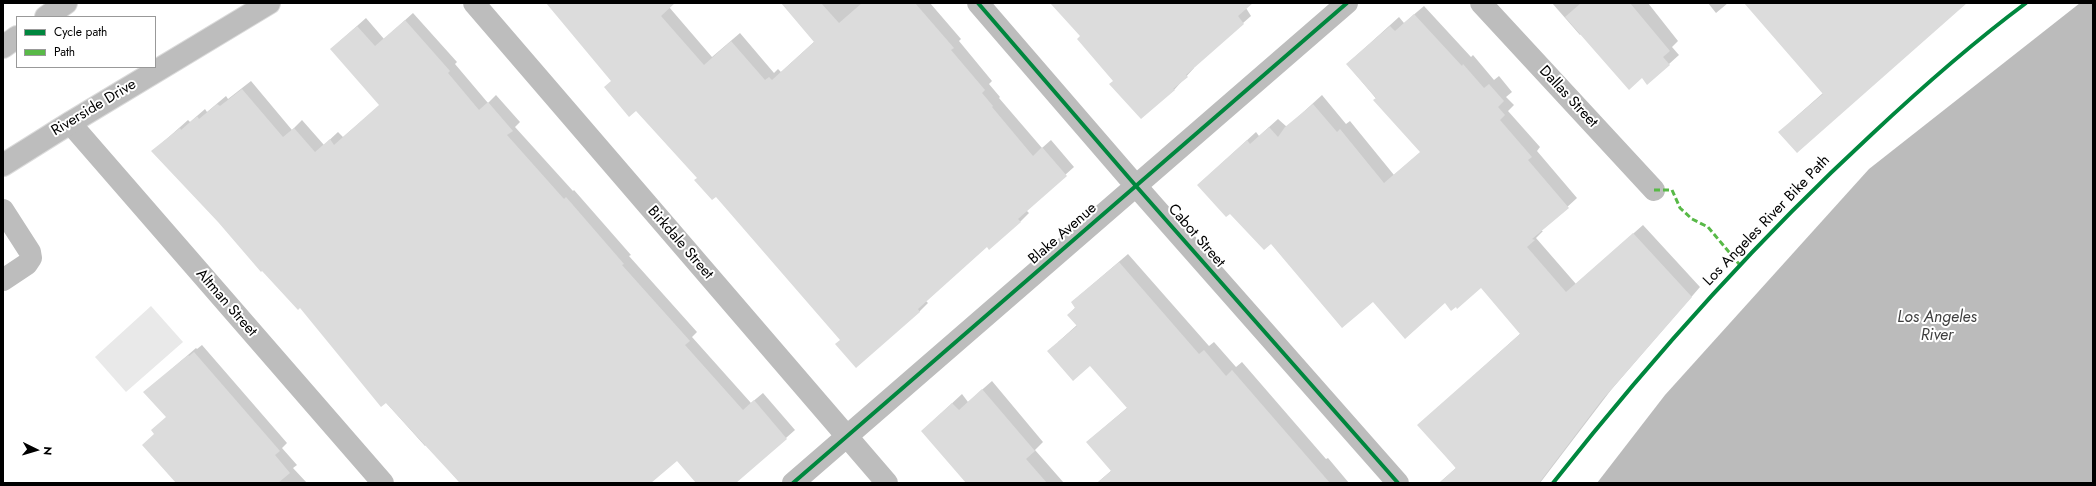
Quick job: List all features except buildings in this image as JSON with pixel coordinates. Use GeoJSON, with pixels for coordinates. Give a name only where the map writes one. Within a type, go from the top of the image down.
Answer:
{"type":"FeatureCollection","features":[{"type":"Feature","properties":{"kind":"main road"},"geometry":{"type":"LineString","coordinates":[[47,16],[66,3]]}},
{"type":"Feature","properties":{"kind":"main road","name":"Riverside Drive"},"geometry":{"type":"LineString","coordinates":[[3,165],[269,3]]}},
{"type":"Feature","properties":{"kind":"main road","name":"Birkdale Street"},"geometry":{"type":"LineString","coordinates":[[474,3],[887,483]]}},
{"type":"Feature","properties":{"kind":"main road","name":"Cabot Street"},"geometry":{"type":"LineString","coordinates":[[978,3],[1136,186],[1398,483]]}},
{"type":"Feature","properties":{"kind":"main road","name":"Blake Avenue"},"geometry":{"type":"LineString","coordinates":[[793,483],[1347,3]]}},
{"type":"Feature","properties":{"kind":"main road","name":"Dallas Street"},"geometry":{"type":"LineString","coordinates":[[1481,3],[1654,190]]}},
{"type":"Feature","properties":{"kind":"main road"},"geometry":{"type":"LineString","coordinates":[[3,47],[16,38]]}},
{"type":"Feature","properties":{"kind":"main road","name":"Altman Street"},"geometry":{"type":"LineString","coordinates":[[70,123],[383,483]]}},
{"type":"Feature","properties":{"kind":"main road"},"geometry":{"type":"LineString","coordinates":[[3,210],[30,252],[31,258],[27,264],[3,280]]}},
{"type":"Feature","properties":{"kind":"shaded area"},"geometry":{"type":"Polygon","coordinates":[[[151,306],[183,342],[126,392],[95,357],[151,306]]]}},
{"type":"Feature","properties":{"kind":"water","name":"Los Angeles River"},"geometry":{"type":"Polygon","coordinates":[[[2080,3],[2093,3],[2093,483],[1597,483],[1665,395],[1869,169],[2080,3]]]}},
{"type":"Feature","properties":{"kind":"marked path"},"geometry":{"type":"LineString","coordinates":[[1654,190],[1672,190],[1680,208],[1692,219],[1708,227],[1739,264]]}},
{"type":"Feature","properties":{"kind":"cycle path"},"geometry":{"type":"LineString","coordinates":[[978,3],[1136,186],[1398,483]]}},
{"type":"Feature","properties":{"kind":"cycle path"},"geometry":{"type":"LineString","coordinates":[[793,483],[1347,3]]}},
{"type":"Feature","properties":{"kind":"cycle path","name":"Los Angeles River Bike Path"},"geometry":{"type":"LineString","coordinates":[[1553,483],[1666,347],[1745,259],[1786,217],[1889,118],[1927,84],[1985,34],[2026,3]]}}]}
